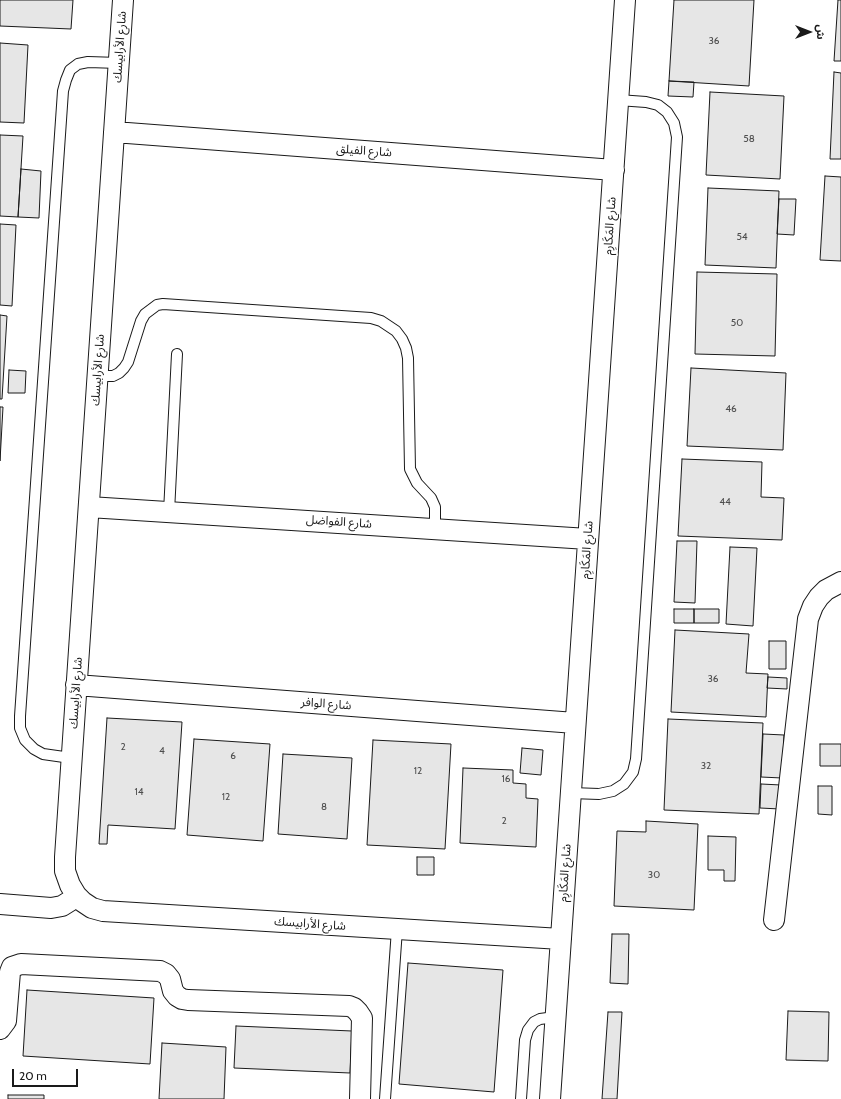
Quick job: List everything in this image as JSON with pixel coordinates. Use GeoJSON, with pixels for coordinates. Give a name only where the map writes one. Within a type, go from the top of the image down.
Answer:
{"type":"FeatureCollection","features":[{"type":"Feature","properties":{"kind":"street","name":"شارع الأرابيسك"},"geometry":{"type":"LineString","coordinates":[[123,0],[65,857],[65,871],[70,885],[76,895],[83,902],[92,908],[103,911],[561,939]]}},
{"type":"Feature","properties":{"kind":"street","name":"شارع المَكَارِم"},"geometry":{"type":"LineString","coordinates":[[550,1099],[625,0]]}},
{"type":"Feature","properties":{"kind":"street","name":"شارع الفيلق"},"geometry":{"type":"LineString","coordinates":[[114,132],[614,170]]}},
{"type":"Feature","properties":{"kind":"street","name":"شارع الفواضل"},"geometry":{"type":"LineString","coordinates":[[89,507],[588,539]]}},
{"type":"Feature","properties":{"kind":"street"},"geometry":{"type":"LineString","coordinates":[[774,920],[808,619],[813,606],[819,597],[826,590],[841,582]]}},
{"type":"Feature","properties":{"kind":"street","name":"شارع الوافر"},"geometry":{"type":"LineString","coordinates":[[76,685],[576,723]]}},
{"type":"Feature","properties":{"kind":"street"},"geometry":{"type":"LineString","coordinates":[[0,904],[51,908],[62,906],[76,895]]}},
{"type":"Feature","properties":{"kind":"street"},"geometry":{"type":"LineString","coordinates":[[0,1029],[6,1021],[10,972],[12,967],[21,964],[160,971],[166,974],[170,979],[173,991],[177,996],[188,1000],[349,1006],[354,1008],[362,1018],[360,1099]]}},
{"type":"Feature","properties":{"kind":"lane"},"geometry":{"type":"LineString","coordinates":[[71,758],[43,754],[34,750],[25,740],[20,728],[20,708],[63,91],[70,70],[78,64],[88,62],[119,64]]}},
{"type":"Feature","properties":{"kind":"lane"},"geometry":{"type":"LineString","coordinates":[[571,793],[599,794],[613,792],[624,784],[633,772],[636,760],[677,137],[674,122],[667,112],[658,105],[646,102],[618,100]]}},
{"type":"Feature","properties":{"kind":"lane"},"geometry":{"type":"LineString","coordinates":[[98,376],[113,376],[124,368],[128,362],[140,321],[144,314],[156,305],[163,304],[364,318],[380,321],[389,325],[402,339],[408,358],[410,469],[417,483],[432,498],[436,507],[436,529]]}},
{"type":"Feature","properties":{"kind":"lane"},"geometry":{"type":"LineString","coordinates":[[169,512],[177,354]]}},
{"type":"Feature","properties":{"kind":"lane"},"geometry":{"type":"LineString","coordinates":[[385,1099],[397,929]]}},
{"type":"Feature","properties":{"kind":"lane"},"geometry":{"type":"LineString","coordinates":[[521,1099],[525,1040],[528,1030],[534,1022],[540,1019],[555,1017]]}},
{"type":"Feature","properties":{"kind":"building"},"geometry":{"type":"Polygon","coordinates":[[[0,0],[73,0],[71,29],[0,26],[0,0]]]}},
{"type":"Feature","properties":{"kind":"building"},"geometry":{"type":"Polygon","coordinates":[[[674,0],[754,0],[749,86],[669,81],[674,0]]]}},
{"type":"Feature","properties":{"kind":"building"},"geometry":{"type":"Polygon","coordinates":[[[838,0],[841,0],[841,61],[834,61],[838,0]]]}},
{"type":"Feature","properties":{"kind":"building"},"geometry":{"type":"Polygon","coordinates":[[[0,43],[28,45],[24,123],[0,122],[0,43]]]}},
{"type":"Feature","properties":{"kind":"building"},"geometry":{"type":"Polygon","coordinates":[[[834,72],[841,73],[841,159],[830,159],[834,72]]]}},
{"type":"Feature","properties":{"kind":"building"},"geometry":{"type":"Polygon","coordinates":[[[669,81],[694,82],[693,97],[668,96],[669,81]]]}},
{"type":"Feature","properties":{"kind":"building"},"geometry":{"type":"Polygon","coordinates":[[[710,92],[784,96],[780,179],[706,175],[710,92]]]}},
{"type":"Feature","properties":{"kind":"building"},"geometry":{"type":"Polygon","coordinates":[[[0,135],[23,136],[18,217],[0,216],[0,135]]]}},
{"type":"Feature","properties":{"kind":"building"},"geometry":{"type":"Polygon","coordinates":[[[21,169],[41,171],[39,218],[18,217],[21,169]]]}},
{"type":"Feature","properties":{"kind":"building"},"geometry":{"type":"Polygon","coordinates":[[[825,176],[841,177],[841,261],[820,260],[825,176]]]}},
{"type":"Feature","properties":{"kind":"building"},"geometry":{"type":"Polygon","coordinates":[[[708,188],[779,191],[776,268],[705,265],[708,188]]]}},
{"type":"Feature","properties":{"kind":"building"},"geometry":{"type":"Polygon","coordinates":[[[779,199],[796,199],[794,235],[777,234],[779,199]]]}},
{"type":"Feature","properties":{"kind":"building"},"geometry":{"type":"Polygon","coordinates":[[[0,224],[16,225],[12,306],[0,305],[0,224]]]}},
{"type":"Feature","properties":{"kind":"building"},"geometry":{"type":"Polygon","coordinates":[[[697,272],[777,274],[775,356],[695,354],[697,272]]]}},
{"type":"Feature","properties":{"kind":"building"},"geometry":{"type":"Polygon","coordinates":[[[0,315],[7,316],[2,399],[0,399],[0,315]]]}},
{"type":"Feature","properties":{"kind":"building"},"geometry":{"type":"Polygon","coordinates":[[[691,368],[786,373],[783,450],[687,446],[691,368]]]}},
{"type":"Feature","properties":{"kind":"building"},"geometry":{"type":"Polygon","coordinates":[[[9,370],[26,371],[25,393],[8,393],[9,370]]]}},
{"type":"Feature","properties":{"kind":"building"},"geometry":{"type":"Polygon","coordinates":[[[0,407],[3,407],[0,461],[0,407]]]}},
{"type":"Feature","properties":{"kind":"building"},"geometry":{"type":"Polygon","coordinates":[[[682,459],[762,462],[761,497],[784,498],[782,540],[678,536],[682,459]]]}},
{"type":"Feature","properties":{"kind":"building"},"geometry":{"type":"Polygon","coordinates":[[[677,541],[697,541],[695,603],[674,602],[677,541]]]}},
{"type":"Feature","properties":{"kind":"building"},"geometry":{"type":"Polygon","coordinates":[[[730,547],[757,548],[753,626],[726,624],[730,547]]]}},
{"type":"Feature","properties":{"kind":"building"},"geometry":{"type":"Polygon","coordinates":[[[674,609],[694,609],[694,623],[674,623],[674,609]]]}},
{"type":"Feature","properties":{"kind":"building"},"geometry":{"type":"Polygon","coordinates":[[[694,609],[719,609],[719,623],[694,623],[694,609]]]}},
{"type":"Feature","properties":{"kind":"building"},"geometry":{"type":"Polygon","coordinates":[[[675,630],[749,634],[746,673],[768,674],[766,717],[671,712],[675,630]]]}},
{"type":"Feature","properties":{"kind":"building"},"geometry":{"type":"Polygon","coordinates":[[[769,641],[786,641],[786,669],[769,669],[769,641]]]}},
{"type":"Feature","properties":{"kind":"building"},"geometry":{"type":"Polygon","coordinates":[[[768,677],[787,678],[787,689],[767,688],[768,677]]]}},
{"type":"Feature","properties":{"kind":"building"},"geometry":{"type":"Polygon","coordinates":[[[107,718],[182,722],[175,829],[108,825],[107,844],[99,844],[107,718]]]}},
{"type":"Feature","properties":{"kind":"building"},"geometry":{"type":"Polygon","coordinates":[[[668,719],[763,723],[759,814],[664,810],[668,719]]]}},
{"type":"Feature","properties":{"kind":"building"},"geometry":{"type":"Polygon","coordinates":[[[763,734],[784,735],[782,778],[761,777],[763,734]]]}},
{"type":"Feature","properties":{"kind":"building"},"geometry":{"type":"Polygon","coordinates":[[[194,739],[270,744],[263,841],[187,835],[194,739]]]}},
{"type":"Feature","properties":{"kind":"building"},"geometry":{"type":"Polygon","coordinates":[[[373,740],[451,744],[445,849],[367,845],[373,740]]]}},
{"type":"Feature","properties":{"kind":"building"},"geometry":{"type":"Polygon","coordinates":[[[820,744],[841,744],[841,766],[820,766],[820,744]]]}},
{"type":"Feature","properties":{"kind":"building"},"geometry":{"type":"Polygon","coordinates":[[[522,748],[543,750],[541,775],[520,773],[522,748]]]}},
{"type":"Feature","properties":{"kind":"building"},"geometry":{"type":"Polygon","coordinates":[[[283,754],[352,758],[347,839],[278,834],[283,754]]]}},
{"type":"Feature","properties":{"kind":"building"},"geometry":{"type":"Polygon","coordinates":[[[463,768],[513,770],[513,783],[526,784],[526,798],[538,799],[536,847],[460,843],[463,768]]]}},
{"type":"Feature","properties":{"kind":"building"},"geometry":{"type":"Polygon","coordinates":[[[761,784],[781,785],[780,809],[760,808],[761,784]]]}},
{"type":"Feature","properties":{"kind":"building"},"geometry":{"type":"Polygon","coordinates":[[[818,786],[832,786],[832,815],[818,814],[818,786]]]}},
{"type":"Feature","properties":{"kind":"building"},"geometry":{"type":"Polygon","coordinates":[[[646,821],[698,824],[694,910],[614,906],[617,831],[646,832],[646,821]]]}},
{"type":"Feature","properties":{"kind":"building"},"geometry":{"type":"Polygon","coordinates":[[[708,836],[736,837],[735,881],[724,881],[724,870],[708,870],[708,836]]]}},
{"type":"Feature","properties":{"kind":"building"},"geometry":{"type":"Polygon","coordinates":[[[417,857],[434,857],[434,875],[417,875],[417,857]]]}},
{"type":"Feature","properties":{"kind":"building"},"geometry":{"type":"Polygon","coordinates":[[[612,934],[629,934],[628,984],[610,983],[612,934]]]}},
{"type":"Feature","properties":{"kind":"building"},"geometry":{"type":"Polygon","coordinates":[[[408,963],[503,970],[494,1092],[399,1084],[408,963]]]}},
{"type":"Feature","properties":{"kind":"building"},"geometry":{"type":"Polygon","coordinates":[[[27,990],[154,998],[150,1064],[23,1056],[27,990]]]}},
{"type":"Feature","properties":{"kind":"building"},"geometry":{"type":"Polygon","coordinates":[[[788,1011],[829,1012],[828,1061],[786,1060],[788,1011]]]}},
{"type":"Feature","properties":{"kind":"building"},"geometry":{"type":"Polygon","coordinates":[[[608,1012],[622,1012],[617,1099],[602,1099],[608,1012]]]}},
{"type":"Feature","properties":{"kind":"building"},"geometry":{"type":"Polygon","coordinates":[[[236,1026],[352,1031],[350,1073],[234,1068],[236,1026]]]}},
{"type":"Feature","properties":{"kind":"building"},"geometry":{"type":"Polygon","coordinates":[[[162,1043],[226,1047],[224,1099],[159,1099],[162,1043]]]}},
{"type":"Feature","properties":{"kind":"building"},"geometry":{"type":"Polygon","coordinates":[[[8,1095],[44,1095],[44,1099],[8,1099],[8,1095]]]}}]}
